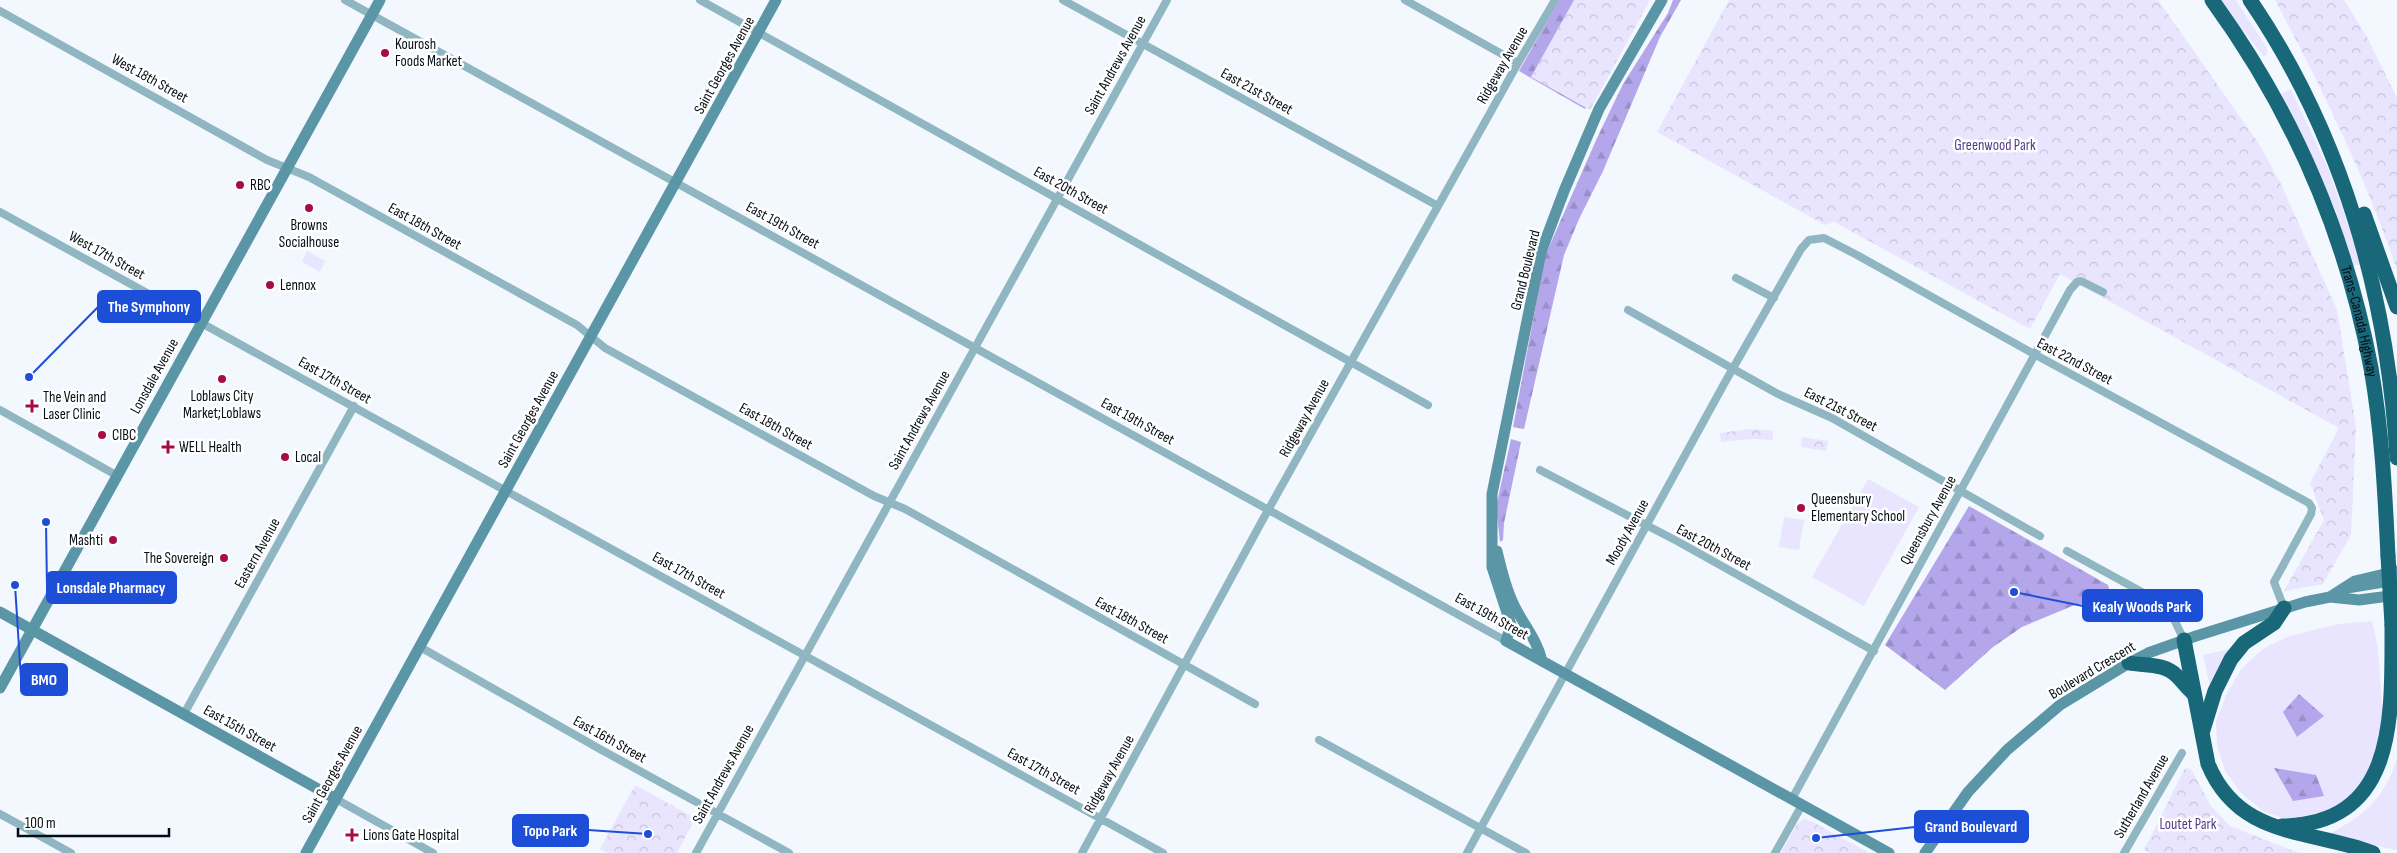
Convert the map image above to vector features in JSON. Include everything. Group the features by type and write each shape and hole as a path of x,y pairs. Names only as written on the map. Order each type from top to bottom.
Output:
{"highway":[{"name":"Trans-Canada Highway","path":"2212,0 2248,53 2284,113 2316,184 2343,255 2364,334 2376,399 2382,447 2392,625 2397,676"},
{"name":"Trans-Canada Highway","path":"2250,0 2275,39 2307,100 2324,136 2350,204 2374,288 2388,367 2397,458"},
{"path":"2307,100 2362,210 2397,307"},
{"path":"2201,734 2208,708 2231,660 2244,643 2274,623 2284,608"},
{"path":"2276,826 2317,823 2342,814 2361,801 2376,782 2387,760 2392,734 2392,625"},
{"path":"2184,640 2208,764 2215,780 2227,797 2243,810 2302,836 2373,853"},
{"path":"2129,663 2163,667 2177,675 2194,694"}],"street":[{"name":"East 19th Street","path":"345,0 1889,853"},
{"name":"Lonsdale Avenue","path":"0,688 380,0"},
{"name":"East 20th Street","path":"700,0 1428,404"},
{"name":"Saint Georges Avenue","path":"306,853 776,0"},
{"name":"East 21st Street","path":"1063,0 1438,206"},
{"name":"Saint Andrews Avenue","path":"696,853 1167,0"},
{"path":"1404,0 1518,63"},
{"name":"Ridgeway Avenue","path":"1082,853 1269,510 1555,0"},
{"name":"Grand Boulevard","path":"1506,641 1511,625 1494,574 1491,554 1493,540 1492,494 1541,252 1564,191 1599,109 1662,0"},
{"name":"West 18th Street","path":"0,11 267,160 287,168"},
{"name":"East 18th Street","path":"287,168 309,177 577,326 606,348 1255,704"},
{"name":"West 17th Street","path":"0,212 201,323"},
{"name":"Moody Avenue","path":"1467,853 1646,525 1802,249 1809,240 1824,238"},
{"name":"East 22nd Street","path":"1824,238 2309,503 2312,508 2311,514 2274,582 2284,608"},
{"path":"1736,278 1774,298"},
{"name":"Queensbury Avenue","path":"1775,853 1797,802 1874,652 1890,615 2070,290 2077,282 2085,282 2103,292"},
{"name":"East 21st Street","path":"1628,310 1778,394 1832,418 2040,536"},
{"name":"East 17th Street","path":"201,323 1163,853"},
{"name":"Eastern Avenue","path":"184,714 354,406"},
{"path":"0,410 116,475"},
{"name":"East 20th Street","path":"1540,470 1646,525 1874,652"},
{"name":"Grand Boulevard","path":"1493,540 1513,603 1539,647 1542,661"},
{"path":"2067,551 2151,597 2172,615 2184,640"},
{"name":"Boulevard Crescent","path":"2330,597 2355,581 2396,576"},
{"name":"Boulevard Crescent","path":"1925,853 1968,792 2008,750 2060,705 2129,663 2148,653 2184,640 2284,608 2330,597 2359,600 2395,595"},
{"name":"East 15th Street","path":"0,612 433,853"},
{"name":"East 16th Street","path":"420,647 789,853"},
{"path":"1319,740 1526,853"},
{"name":"Sutherland Avenue","path":"2124,853 2182,753"},
{"path":"0,814 71,853"}],"green space":[{"path":"1559,0 1648,0 1585,109 1519,71"},
{"path":"1574,0 1650,0 1590,110 1531,77"},
{"path":"1673,0 1681,0 1660,37 1603,171 1579,219 1564,255 1524,429 1513,427 1545,256 1623,84 1668,13"},
{"name":"Greenwood Park","path":"1729,0 2158,0 2259,144 2281,184 2337,310 2356,427 2351,535 2323,584 2284,591 2324,520 2310,483 2339,428 2060,274 2030,329 1834,222 1825,225 1657,132"},
{"path":"2219,0 2236,0 2267,48 2267,54 2264,57"},
{"path":"2275,0 2344,0 2367,37 2397,98 2397,270 2357,166"},
{"path":"2291,89 2329,171 2362,264 2352,266 2335,209 2290,112 2280,98 2283,93"},
{"path":"307,251 325,261 320,272 302,262"},
{"path":"1752,429 1773,431 1773,440 1752,439 1721,442 1720,433"},
{"path":"1802,437 1828,441 1826,451 1801,447"},
{"path":"1511,439 1521,442 1504,523 1503,540 1500,542 1496,507"},
{"path":"1868,479 1919,507 1864,606 1812,577"},
{"path":"1969,506 2108,585 2112,599 2109,605 2077,604 2022,627 1993,647 1945,690 1885,645"},
{"path":"1784,517 1804,520 1799,550 1779,547"},
{"path":"2372,621 2378,648 2383,722 2370,778 2336,811 2284,819 2263,811 2241,793 2225,771 2217,745 2216,722 2226,695 2241,669 2264,648 2287,637 2313,630 2339,624"},
{"path":"2230,649 2210,686 2203,655"},
{"path":"2299,694 2324,716 2297,737 2283,712"},
{"path":"2397,759 2397,850 2328,835 2353,820 2371,805 2385,786"},
{"name":"Loutet Park","path":"2185,768 2191,769 2211,806 2230,826 2299,853 2150,853 2144,850"},
{"path":"2274,768 2316,775 2324,796 2293,801"},
{"path":"635,785 695,818 677,853 608,853 600,849"},
{"path":"1804,819 1869,853 1781,853 1797,824"}],"place":[{"name":"Kourosh Foods Market","path":"385,53"},
{"name":"RBC","path":"240,185"},
{"name":"Browns Socialhouse","path":"309,208"},
{"name":"Lennox","path":"270,285"},
{"name":"The Symphony","path":"29,377"},
{"name":"Loblaws City Market;Loblaws","path":"222,379"},
{"name":"The Vein and Laser Clinic","path":"32,406"},
{"name":"CIBC","path":"102,435"},
{"name":"WELL Health","path":"168,447"},
{"name":"Local","path":"285,457"},
{"name":"Queensbury Elementary School","path":"1801,508"},
{"name":"Lonsdale Pharmacy","path":"46,522"},
{"name":"Mashti","path":"113,540"},
{"name":"The Sovereign","path":"224,558"},
{"name":"BMO","path":"15,585"},
{"name":"Kealy Woods Park","path":"2014,592"},
{"name":"Topo Park","path":"648,834"},
{"name":"Lions Gate Hospital","path":"352,835"},
{"name":"Grand Boulevard","path":"1816,838"}]}
